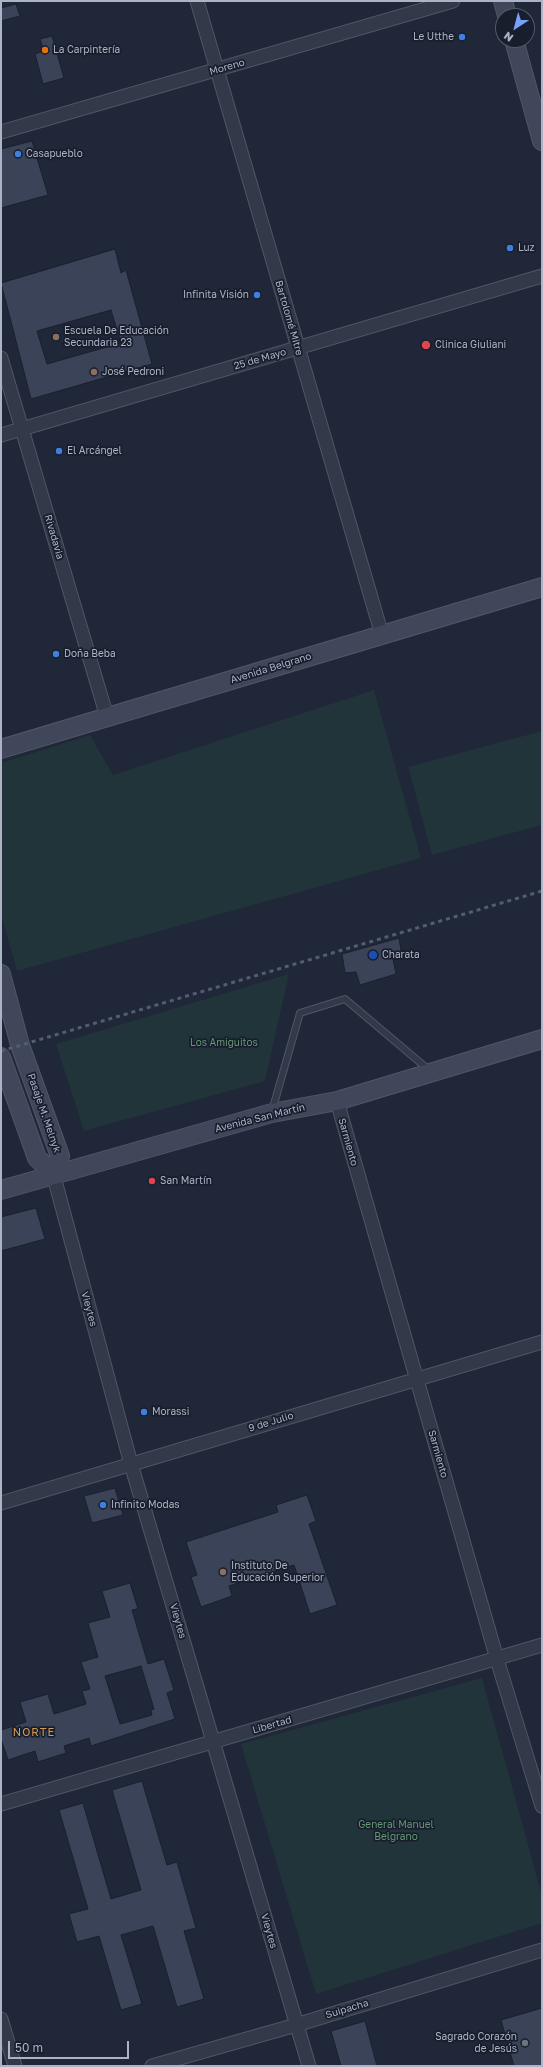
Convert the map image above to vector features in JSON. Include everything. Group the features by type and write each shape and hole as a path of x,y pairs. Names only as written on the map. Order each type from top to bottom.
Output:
{"main road":[{"path":"516,48 542,141"},
{"name":"Avenida Belgrano","path":"1,749 542,587"},
{"name":"Pasaje M. Melnyk","path":"1,974 20,1045 60,1156 53,1173 37,1158 1,1057"},
{"name":"Avenida San Martín","path":"1,1190 53,1173 272,1113 336,1101 542,1039"}],"street":[{"name":"Bartolomé Mitre","path":"197,1 382,635"},
{"name":"Moreno","path":"1,132 453,1"},
{"name":"25 de Mayo","path":"1,435 542,276"},
{"name":"Rivadavia","path":"1,358 107,717"},
{"name":"Sarmiento","path":"336,1101 496,1659 542,1806"},
{"name":"Vieytes","path":"53,1173 131,1464 309,2066"},
{"name":"9 de Julio","path":"1,1503 542,1342"},
{"name":"Libertad","path":"1,1804 542,1645"},
{"name":"Suipacha","path":"152,2066 542,1950"},
{"path":"1,2020 15,2066"}],"lane":[{"path":"272,1113 300,1013 345,999 431,1072"}],"green space":[{"path":"374,690 421,858 17,971 1,915 1,763 90,735 113,775"},
{"path":"542,731 542,825 432,855 408,767"},
{"name":"Los Amiguitos","path":"289,974 265,1081 84,1131 56,1044"},
{"name":"General Manuel Belgrano","path":"482,1678 542,1895 542,1923 316,1994 241,1744"}],"building":[{"path":"16,4 20,16 1,21 1,8"},
{"path":"52,36 64,78 43,84 35,54 44,51 40,39"},
{"path":"32,141 48,195 1,208 1,149"},
{"path":"115,249 121,273 126,270 152,364 31,399 1,283","holes":["111,310 121,343 47,364 37,331"]},
{"path":"399,938 402,956 393,959 396,974 360,985 356,972 345,973 342,954"},
{"path":"36,1208 45,1239 1,1251 1,1217"},
{"name":"Infinito Modas","path":"115,1488 123,1515 92,1523 84,1496"},
{"path":"307,1495 316,1521 309,1524 337,1605 310,1614 294,1565 229,1586 232,1596 201,1607 191,1577 197,1575 186,1542 278,1512 276,1505"},
{"path":"130,1583 138,1609 132,1610 148,1664 164,1659 174,1690 167,1693 175,1719 91,1746 89,1738 64,1746 66,1753 38,1762 35,1751 8,1760 1,1739 1,1730 26,1722 20,1702 48,1694 54,1714 86,1704 82,1691 90,1689 81,1662 98,1657 88,1623 110,1617 102,1591","holes":["141,1666 154,1709 151,1710 152,1715 120,1724 105,1676"]},
{"path":"142,1781 167,1865 177,1862 196,1928 184,1931 204,1999 177,2007 153,1926 121,1935 142,2004 121,2010 99,1936 77,1942 69,1914 88,1909 59,1810 83,1803 111,1899 141,1890 112,1790"},
{"name":"Sagrado Corazón de Jesús","path":"542,2008 542,2066 514,2066 501,2020"},
{"path":"365,2021 377,2066 341,2066 331,2031"}],"railway":[{"path":"1,1051 542,891"}],"place":[{"name":"Le Utthe","path":"462,37"},
{"name":"La Carpintería","path":"45,50"},
{"name":"Casapueblo","path":"18,154"},
{"name":"Luz","path":"510,248"},
{"name":"Infinita Visión","path":"257,295"},
{"name":"Escuela De Educación Secundaria 23","path":"56,337"},
{"name":"Clinica Giuliani","path":"426,345"},
{"name":"José Pedroni","path":"94,372"},
{"name":"El Arcángel","path":"59,451"},
{"name":"Doña Beba","path":"56,654"},
{"name":"Charata","path":"373,955"},
{"name":"San Martín","path":"152,1181"},
{"name":"Morassi","path":"144,1412"},
{"name":"Infinito Modas","path":"103,1505"},
{"name":"Instituto De Educación Superior","path":"223,1572"},
{"name":"Sagrado Corazón de Jesús","path":"525,2043"}],"district":[{"name":"NORTE","path":"34,1733"}]}
